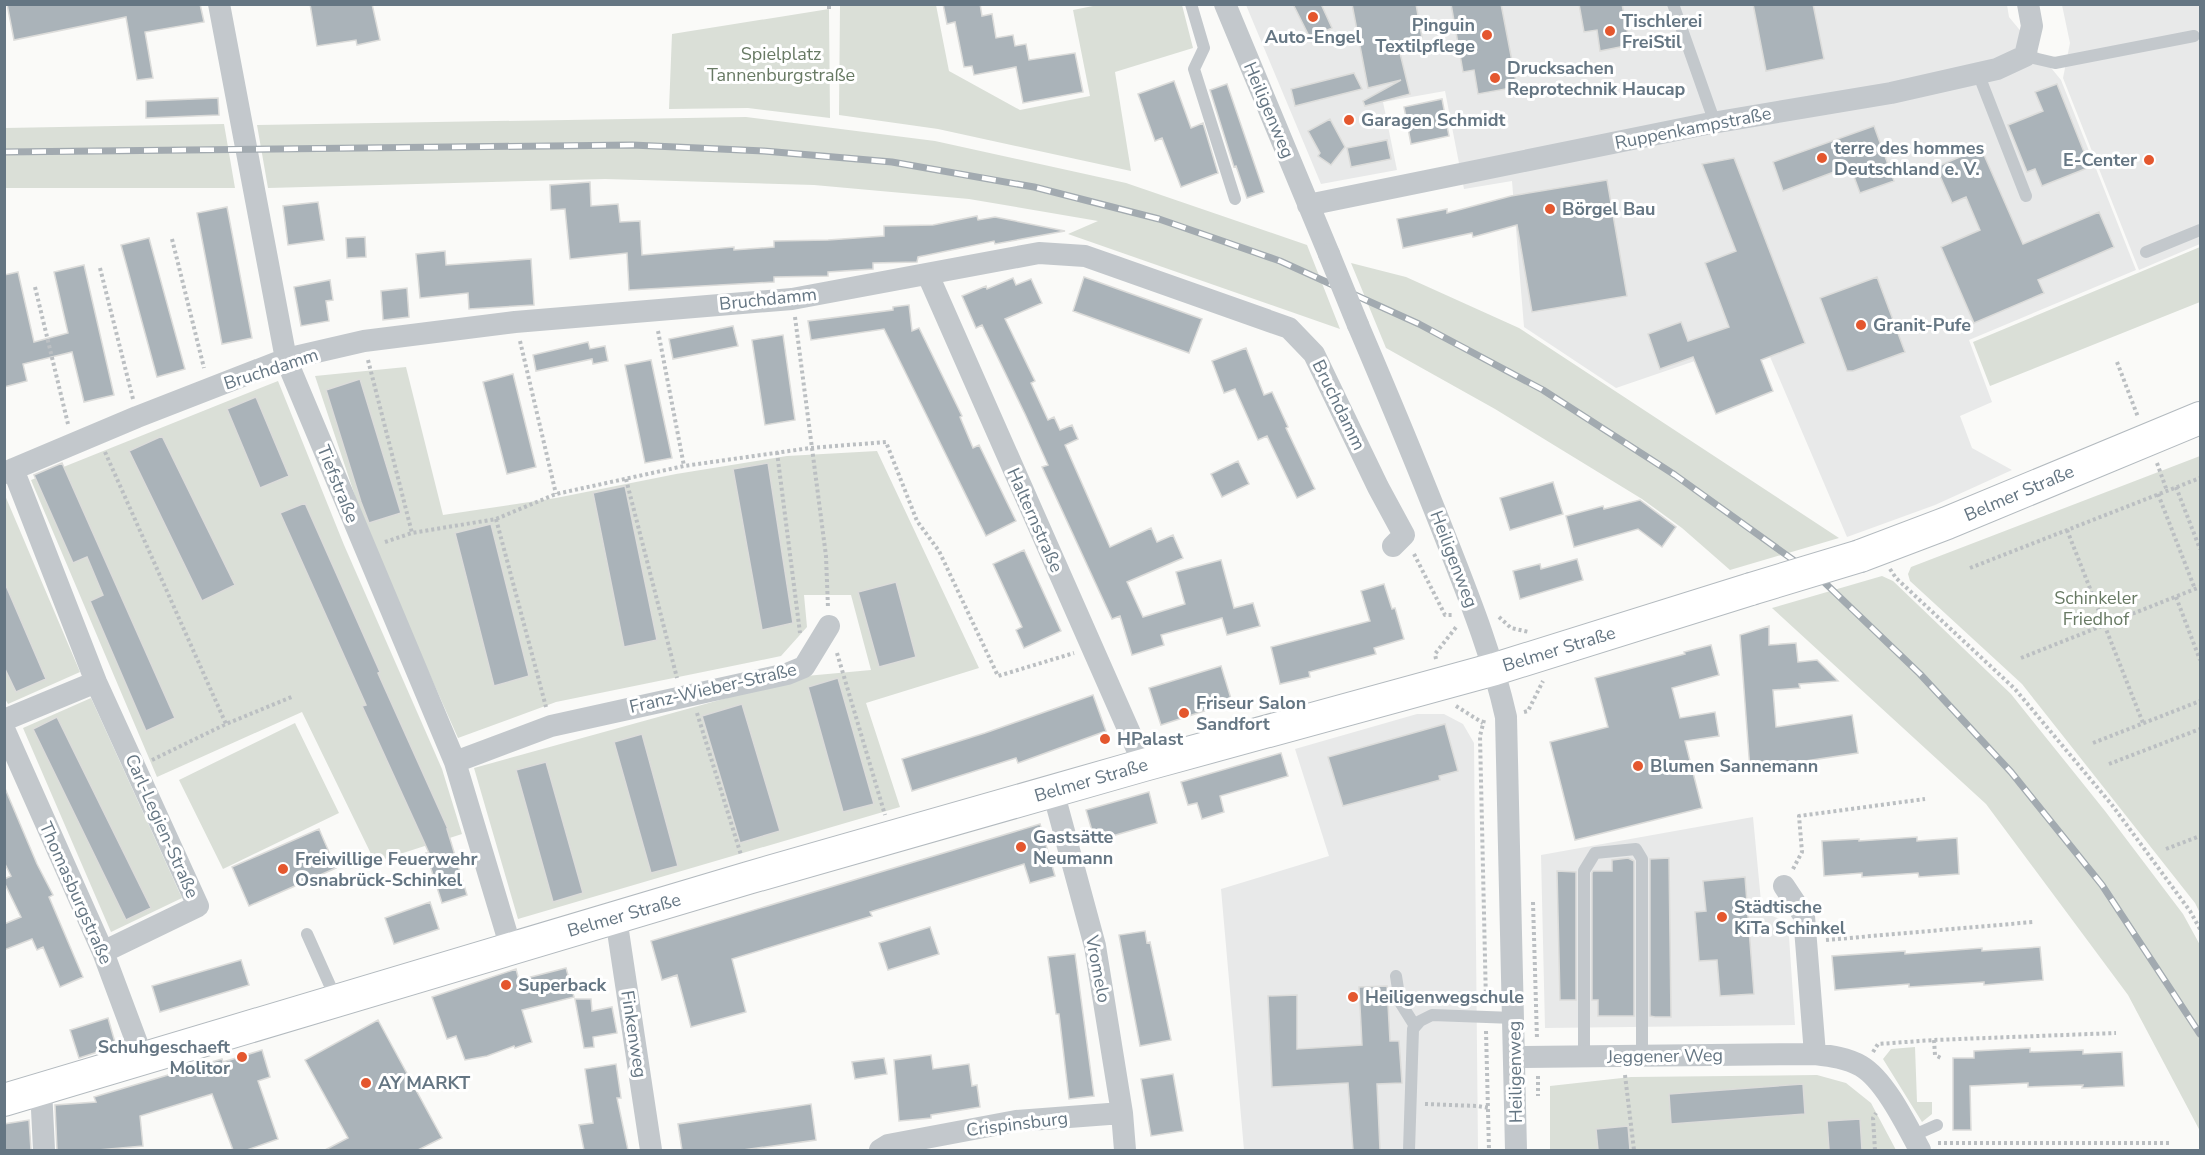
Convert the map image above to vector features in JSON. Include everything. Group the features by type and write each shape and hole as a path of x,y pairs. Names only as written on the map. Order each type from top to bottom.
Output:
{"street":[{"name":"Tiefstraße","path":"219,4 286,359 455,762 511,948"},
{"name":"Heiligenweg","path":"1225,4 1424,482 1495,669 1506,717 1516,1150"},
{"path":"2025,56 2032,26 2028,4"},
{"name":"Ruppenkampstraße","path":"1308,205 1715,123 1891,93 1997,69 2025,56"},
{"name":"Bruchdamm","path":"9,471 137,417 286,359 364,341 515,322 792,298 1039,253 1085,256 1289,328 1314,354 1378,487 1398,540"},
{"name":"Halternstraße","path":"928,275 1144,765"},
{"name":"Belmer Straße","path":"4,1100 511,948 1053,791 1495,669 1870,553 2200,418"},
{"name":"Carl-Legien-Straße","path":"9,471 96,682 198,906 103,952"},
{"name":"Franz-Wieber-Straße","path":"455,762 552,726 787,674 804,667 829,626"},
{"path":"4,720 96,682"},
{"name":"Thomasburgstraße","path":"4,729 103,952 143,1059"},
{"name":"Vromelo","path":"1053,791 1095,946 1122,1113 1125,1150"},
{"path":"1784,886 1804,916 1815,1054"},
{"name":"Finkenweg","path":"616,918 651,1150"},
{"name":"Jeggener Weg","path":"1515,1057 1815,1054 1839,1058 1862,1067 1876,1079 1916,1143"},
{"path":"41,1089 44,1150"},
{"name":"Crispinsburg","path":"880,1150 888,1145 1016,1121 1122,1113"}],"lane":[{"path":"1191,4 1204,48 1194,69 1235,199"},
{"path":"1673,4 1715,123"},
{"path":"2025,56 2055,63 2194,36"},
{"path":"1978,73 2026,196"},
{"path":"2146,252 2200,230"},
{"path":"1584,1057 1584,871 1595,853 1636,849 1642,859 1633,1056"},
{"path":"307,934 336,1000"},
{"path":"1396,976 1400,1002 1415,1026"},
{"path":"1409,1150 1413,1029 1415,1026 1432,1015 1514,1018"},
{"path":"1916,1143 1937,1125"}],"path":[{"path":"172,239 210,389"},
{"path":"100,268 137,417"},
{"path":"35,287 73,445"},
{"path":"792,298 826,556 829,626 885,818"},
{"path":"654,310 684,466"},
{"path":"515,322 556,494"},
{"path":"364,341 411,533"},
{"path":"97,435 226,724"},
{"path":"365,550 411,533 496,519 556,494 684,466 810,448 886,442 917,521 939,551 998,676 1091,648"},
{"path":"777,452 804,667"},
{"path":"1970,568 2200,478"},
{"path":"626,479 686,696 742,859"},
{"path":"2176,488 2200,549"},
{"path":"2020,658 2198,588 2158,495"},
{"path":"496,519 552,726"},
{"path":"2067,530 2143,723"},
{"path":"1398,540 1445,615 1455,615"},
{"path":"1870,553 1887,565 1896,578 2015,689 2112,806 2190,911 2200,929"},
{"path":"2176,597 2200,660"},
{"path":"1496,615 1512,628 1536,634"},
{"path":"1438,663 1435,654 1459,624"},
{"path":"1528,711 1547,673"},
{"path":"136,769 226,724 294,696"},
{"path":"2093,743 2200,700"},
{"name":"Heiligenweg","path":"1449,701 1483,724 1480,736 1489,1150"},
{"path":"2109,764 2200,729"},
{"path":"1784,886 1802,852 1799,816 1926,799"},
{"path":"2166,849 2200,836"},
{"path":"1807,942 2033,922"},
{"path":"1862,1067 1878,1044 2116,1033"},
{"path":"1934,1040 1935,1055 1941,1058"},
{"path":"1633,1056 1634,1150"},
{"path":"1875,1150 1873,1118 1888,1096"},
{"path":"1410,1104 1488,1108"},
{"path":"1916,1143 2171,1143"},
{"path":"1985,1143 1986,1150"}],"shaded area":[{"path":"1246,5 2007,5 2009,17 2061,80 2136,270 1969,340 1992,402 1960,416 1972,448 2012,470 1935,505 1847,537 1762,338 1616,388 1524,327 1512,181 1464,189 1445,91 1383,102 1397,170 1321,184"},
{"name":"E-Center","path":"2062,5 2200,5 2200,244 2139,270 2063,78 2070,43"},
{"name":"Heiligenwegschule","path":"1417,714 1444,714 1463,724 1474,743 1478,1150 1244,1150 1221,889 1329,856 1295,749"},
{"path":"1753,817 1762,912 1788,922 1795,1025 1545,1028 1541,855"}],"green space":[{"path":"840,5 936,5 949,71 1020,110 1090,96 1073,10 1098,5 1182,5 1193,48 1115,72 1131,171 938,129 839,115"},
{"name":"Spielplatz Tannenburgstraße","path":"829,9 830,118 748,108 669,109 672,34"},
{"path":"746,117 935,141 1126,183 1307,245 1340,329 1068,234 1098,221 969,199 814,185 605,179 268,188 257,125"},
{"path":"224,124 235,188 5,188 5,128"},
{"path":"2200,247 2200,302 1990,386 1973,342"},
{"path":"1351,263 1406,277 1519,328 1839,538 1730,570 1682,528 1642,499 1495,409 1386,348"},
{"path":"406,367 443,515 556,498 676,474 787,456 877,451 979,668 866,703 900,807 518,919 474,768 806,676 871,670 851,595 804,595 807,627 781,656 556,702 458,738 369,538 315,376"},
{"path":"278,381 344,545 442,769 462,834 375,862 302,712 157,777 31,480"},
{"name":"Schinkeler Friedhof","path":"2200,456 2200,913 2195,903 2022,684 1910,581 1908,574 1911,567"},
{"path":"4,493 80,672 8,704 4,697"},
{"path":"1882,576 1893,581 2011,694 2105,811 2183,914 2200,945 2200,1131 2128,995 1986,804 1772,608"},
{"path":"91,698 182,898 111,932 23,728"},
{"path":"295,723 339,813 223,869 179,780"},
{"path":"1915,1047 1917,1102 1932,1102 1932,1114 1922,1122 1883,1059 1891,1049"},
{"path":"1817,1075 1846,1083 1871,1103 1896,1150 1550,1150 1550,1086 1631,1077"}],"building":[{"path":"7,4 200,4 204,22 145,32 153,78 137,80 126,17 14,40"},
{"path":"310,4 372,4 380,40 357,45 356,40 317,46"},
{"path":"943,4 980,4 982,16 992,14 996,38 1013,35 1015,46 1026,44 1029,60 1075,53 1083,92 1023,103 1016,67 974,75 972,66 964,67 955,22 947,24"},
{"path":"1293,4 1321,4 1332,28 1310,38"},
{"path":"1352,4 1416,4 1424,49 1400,53 1410,94 1365,106 1363,101 1401,80 1368,88"},
{"path":"1451,4 1501,4 1517,87 1478,94 1474,70 1463,72"},
{"path":"1579,4 1622,4 1630,45 1600,51 1597,30 1584,32"},
{"path":"1753,4 1813,4 1824,59 1766,71"},
{"path":"1354,73 1362,89 1295,106 1291,89"},
{"path":"1174,81 1191,128 1203,123 1218,173 1181,187 1162,138 1155,141 1138,94"},
{"path":"1227,84 1264,192 1247,198 1236,166 1234,167 1210,90"},
{"path":"2057,84 2090,167 2042,186 2035,169 2027,172 2008,125 2043,111 2035,92"},
{"path":"218,98 219,115 146,118 146,101"},
{"path":"1442,99 1449,136 1411,144 1404,107"},
{"path":"1330,119 1345,147 1331,165 1318,156 1320,153 1308,131"},
{"path":"1874,126 1894,181 1860,193 1850,166 1783,191 1773,162"},
{"path":"1387,140 1391,159 1351,167 1347,148"},
{"path":"1981,148 2023,244 2099,212 2114,247 2038,280 2044,293 1974,323 1941,247 1980,230 1966,197 1952,203 1936,167"},
{"path":"1734,158 1805,343 1761,360 1773,391 1716,414 1693,357 1660,369 1648,334 1681,322 1688,341 1729,327 1705,263 1736,251 1702,164"},
{"path":"1607,180 1627,296 1532,312 1517,225 1473,237 1472,233 1403,248 1397,219 1447,209 1447,213 1511,196"},
{"path":"590,182 591,206 618,204 620,222 640,221 642,255 734,247 734,250 774,247 774,241 884,236 884,226 933,225 977,216 978,220 995,217 1065,231 995,244 994,241 918,257 917,262 873,263 873,269 828,272 828,276 774,277 774,282 629,290 627,253 570,259 565,209 551,210 550,185"},
{"path":"318,202 324,240 288,245 283,206"},
{"path":"227,207 252,338 222,344 197,213"},
{"path":"365,237 366,257 347,258 346,238"},
{"path":"149,238 185,369 157,377 121,245"},
{"path":"445,251 446,265 531,259 534,305 469,309 468,293 420,298 416,254"},
{"path":"84,265 114,395 84,402 72,352 23,364 27,381 4,387 4,275 18,272 34,342 68,333 54,272"},
{"path":"1084,277 1202,319 1189,353 1073,311"},
{"path":"1877,277 1905,352 1853,371 1847,371 1820,298"},
{"path":"1013,278 1016,285 1031,279 1042,303 1005,319 1035,381 1031,383 1048,420 1054,417 1060,430 1072,425 1078,439 1065,445 1110,547 1151,528 1157,542 1173,535 1183,558 1127,582 1143,617 1185,604 1176,572 1221,560 1234,608 1253,603 1260,626 1227,635 1222,618 1161,635 1164,645 1132,655 1120,616 1112,619 1042,467 1048,465 1025,414 982,325 976,328 962,296"},
{"path":"330,280 333,300 326,301 329,321 301,326 294,287"},
{"path":"407,288 409,317 383,320 381,291"},
{"path":"909,305 912,331 919,328 962,416 960,417 973,448 979,445 1016,521 986,536 884,329 811,340 808,321 893,310 893,307"},
{"path":"733,326 738,346 673,359 669,339"},
{"path":"783,335 795,420 765,425 752,340"},
{"path":"588,342 590,349 605,346 608,361 593,364 592,359 536,371 533,355"},
{"path":"1246,348 1264,395 1272,392 1315,489 1297,498 1267,436 1258,440 1235,389 1224,393 1212,361"},
{"path":"651,360 672,458 645,463 625,365"},
{"path":"513,374 536,467 507,474 483,382"},
{"path":"360,379 401,513 369,523 326,390"},
{"path":"256,397 289,476 260,488 227,409"},
{"path":"162,436 235,585 202,601 129,451"},
{"path":"1238,461 1249,484 1222,497 1211,474"},
{"path":"62,463 175,718 146,731 90,601 103,595 87,557 73,563 34,475"},
{"path":"768,463 793,623 762,630 733,469"},
{"path":"1553,482 1563,514 1510,530 1500,498"},
{"path":"625,486 657,640 624,647 593,493"},
{"path":"1640,500 1676,527 1662,547 1638,529 1574,547 1566,516 1603,506 1604,509"},
{"path":"305,503 448,829 467,895 442,903 426,853 429,853 362,706 366,705 280,513"},
{"path":"491,524 529,676 494,686 455,533"},
{"path":"1024,550 1061,631 1024,648 1016,630 1022,627 993,564"},
{"path":"1577,559 1583,580 1520,599 1513,571 1540,564 1541,569"},
{"path":"4,581 46,679 16,692 4,667"},
{"path":"896,582 916,657 879,667 858,592"},
{"path":"1384,584 1392,609 1395,608 1404,639 1374,648 1376,654 1309,672 1310,677 1280,684 1271,647 1370,621 1361,591"},
{"path":"1769,626 1769,645 1796,643 1798,662 1817,660 1838,681 1799,684 1800,688 1773,690 1776,727 1852,715 1858,753 1779,765 1779,768 1750,770 1740,635"},
{"path":"1711,645 1719,675 1672,688 1680,718 1715,712 1719,736 1685,741 1702,808 1575,840 1550,742 1608,727 1595,678"},
{"path":"1221,666 1232,702 1161,725 1149,688"},
{"path":"838,678 874,804 843,812 808,687"},
{"path":"1093,695 1106,731 1018,763 1016,758 912,791 902,759"},
{"path":"742,704 780,831 740,843 702,716"},
{"path":"57,717 151,908 126,920 33,729"},
{"path":"1445,724 1458,771 1439,776 1440,780 1343,806 1328,757"},
{"path":"642,734 678,866 651,873 614,742"},
{"path":"1281,753 1288,776 1220,796 1224,812 1202,819 1197,803 1188,805 1181,782"},
{"path":"546,762 583,893 553,902 516,770"},
{"path":"4,786 37,864 53,895 49,897 83,977 60,987 43,947 37,950 32,939 4,950 4,924 21,917 4,882 4,879 11,876 4,862"},
{"path":"1149,792 1157,823 1095,841 1086,810"},
{"path":"1040,824 1055,876 1030,883 1024,864 870,912 872,916 732,959 746,1012 691,1027 677,975 662,980 651,941"},
{"path":"319,829 336,868 249,906 232,867"},
{"path":"1917,837 1917,841 1957,838 1959,874 1919,877 1918,873 1862,877 1862,873 1824,876 1822,841"},
{"path":"1628,858 1634,861 1634,1016 1598,1016 1598,1000 1592,1000 1592,873 1593,871 1612,871 1612,860"},
{"path":"1669,858 1671,1017 1655,1017 1650,1016 1650,859"},
{"path":"1557,871 1576,872 1576,1000 1560,1000"},
{"name":"Städtische KiTa Schinkel","path":"1745,877 1754,994 1720,996 1717,960 1699,961 1695,912 1706,911 1703,881"},
{"path":"430,902 439,929 394,944 385,918"},
{"path":"930,927 939,954 888,970 879,943"},
{"path":"1145,931 1147,943 1150,942 1171,1040 1140,1046 1119,935"},
{"path":"2040,947 2043,980 1984,985 1984,982 1909,987 1909,984 1835,990 1832,956 1905,951 1905,954 1982,948 1982,951"},
{"path":"1075,954 1094,1096 1069,1099 1059,1014 1056,1014 1048,957"},
{"path":"241,960 249,985 160,1012 152,986"},
{"path":"566,968 574,997 522,1010 532,1042 487,1056 465,1060 456,1036 447,1039 432,997 516,969 519,980"},
{"path":"1387,986 1390,1041 1399,1041 1402,1083 1377,1084 1380,1150 1353,1150 1348,1083 1272,1087 1268,996 1297,995 1297,1049 1362,1045 1359,987"},
{"path":"575,999 591,999 592,1011 612,1007 617,1033 593,1037 594,1047 584,1048"},
{"path":"108,1018 116,1046 79,1058 70,1030"},
{"path":"378,1020 442,1138 418,1150 325,1150 348,1138 305,1060"},
{"path":"2030,1048 2030,1052 2083,1050 2083,1054 2122,1052 2124,1086 2028,1087 2028,1083 1970,1086 1971,1130 1953,1130 1953,1058 1974,1058 1974,1051"},
{"path":"262,1050 270,1077 258,1081 278,1139 247,1150 233,1150 212,1094 140,1116 143,1146 98,1150 57,1150 55,1105 96,1102 94,1097 222,1059 223,1062"},
{"path":"931,1055 933,1069 969,1064 972,1086 977,1085 980,1107 931,1115 931,1118 899,1121 894,1060"},
{"path":"884,1058 887,1074 855,1079 852,1062"},
{"path":"616,1064 621,1098 617,1098 628,1150 584,1150 579,1125 593,1123 585,1069"},
{"path":"1173,1074 1183,1131 1151,1136 1141,1079"},
{"path":"1803,1084 1805,1114 1671,1124 1669,1094"},
{"path":"811,1104 816,1140 743,1150 682,1150 678,1124"},
{"path":"1860,1119 1862,1150 1829,1150 1827,1121"},
{"path":"29,1120 31,1150 4,1150 4,1124"},
{"path":"1628,1126 1630,1150 1598,1150 1596,1129"}],"railway":[{"path":"4,152 632,145 764,151 892,162 1034,187 1159,219 1280,261 1419,324 1543,390 1675,475 1824,582 1920,674 2011,772 2102,885 2200,1034"}],"place":[{"name":"Auto-Engel","path":"1313,17"},
{"name":"Tischlerei FreiStil","path":"1610,31"},
{"name":"Pinguin Textilpflege","path":"1487,35"},
{"name":"Drucksachen Reprotechnik Haucap","path":"1495,78"},
{"name":"Garagen Schmidt","path":"1349,120"},
{"name":"terre des hommes Deutschland e. V.","path":"1822,158"},
{"name":"E-Center","path":"2149,160"},
{"name":"Börgel Bau","path":"1550,209"},
{"name":"Granit-Pufe","path":"1861,325"},
{"name":"Friseur Salon Sandfort","path":"1184,713"},
{"name":"HPalast","path":"1105,739"},
{"name":"Blumen Sannemann","path":"1638,766"},
{"name":"Gastsätte Neumann","path":"1021,847"},
{"name":"Freiwillige Feuerwehr Osnabrück-Schinkel","path":"283,869"},
{"name":"Städtische KiTa Schinkel","path":"1722,917"},
{"name":"Superback","path":"506,985"},
{"name":"Heiligenwegschule","path":"1353,997"},
{"name":"Schuhgeschaeft Molitor","path":"242,1057"},
{"name":"AY MARKT","path":"366,1083"}]}
